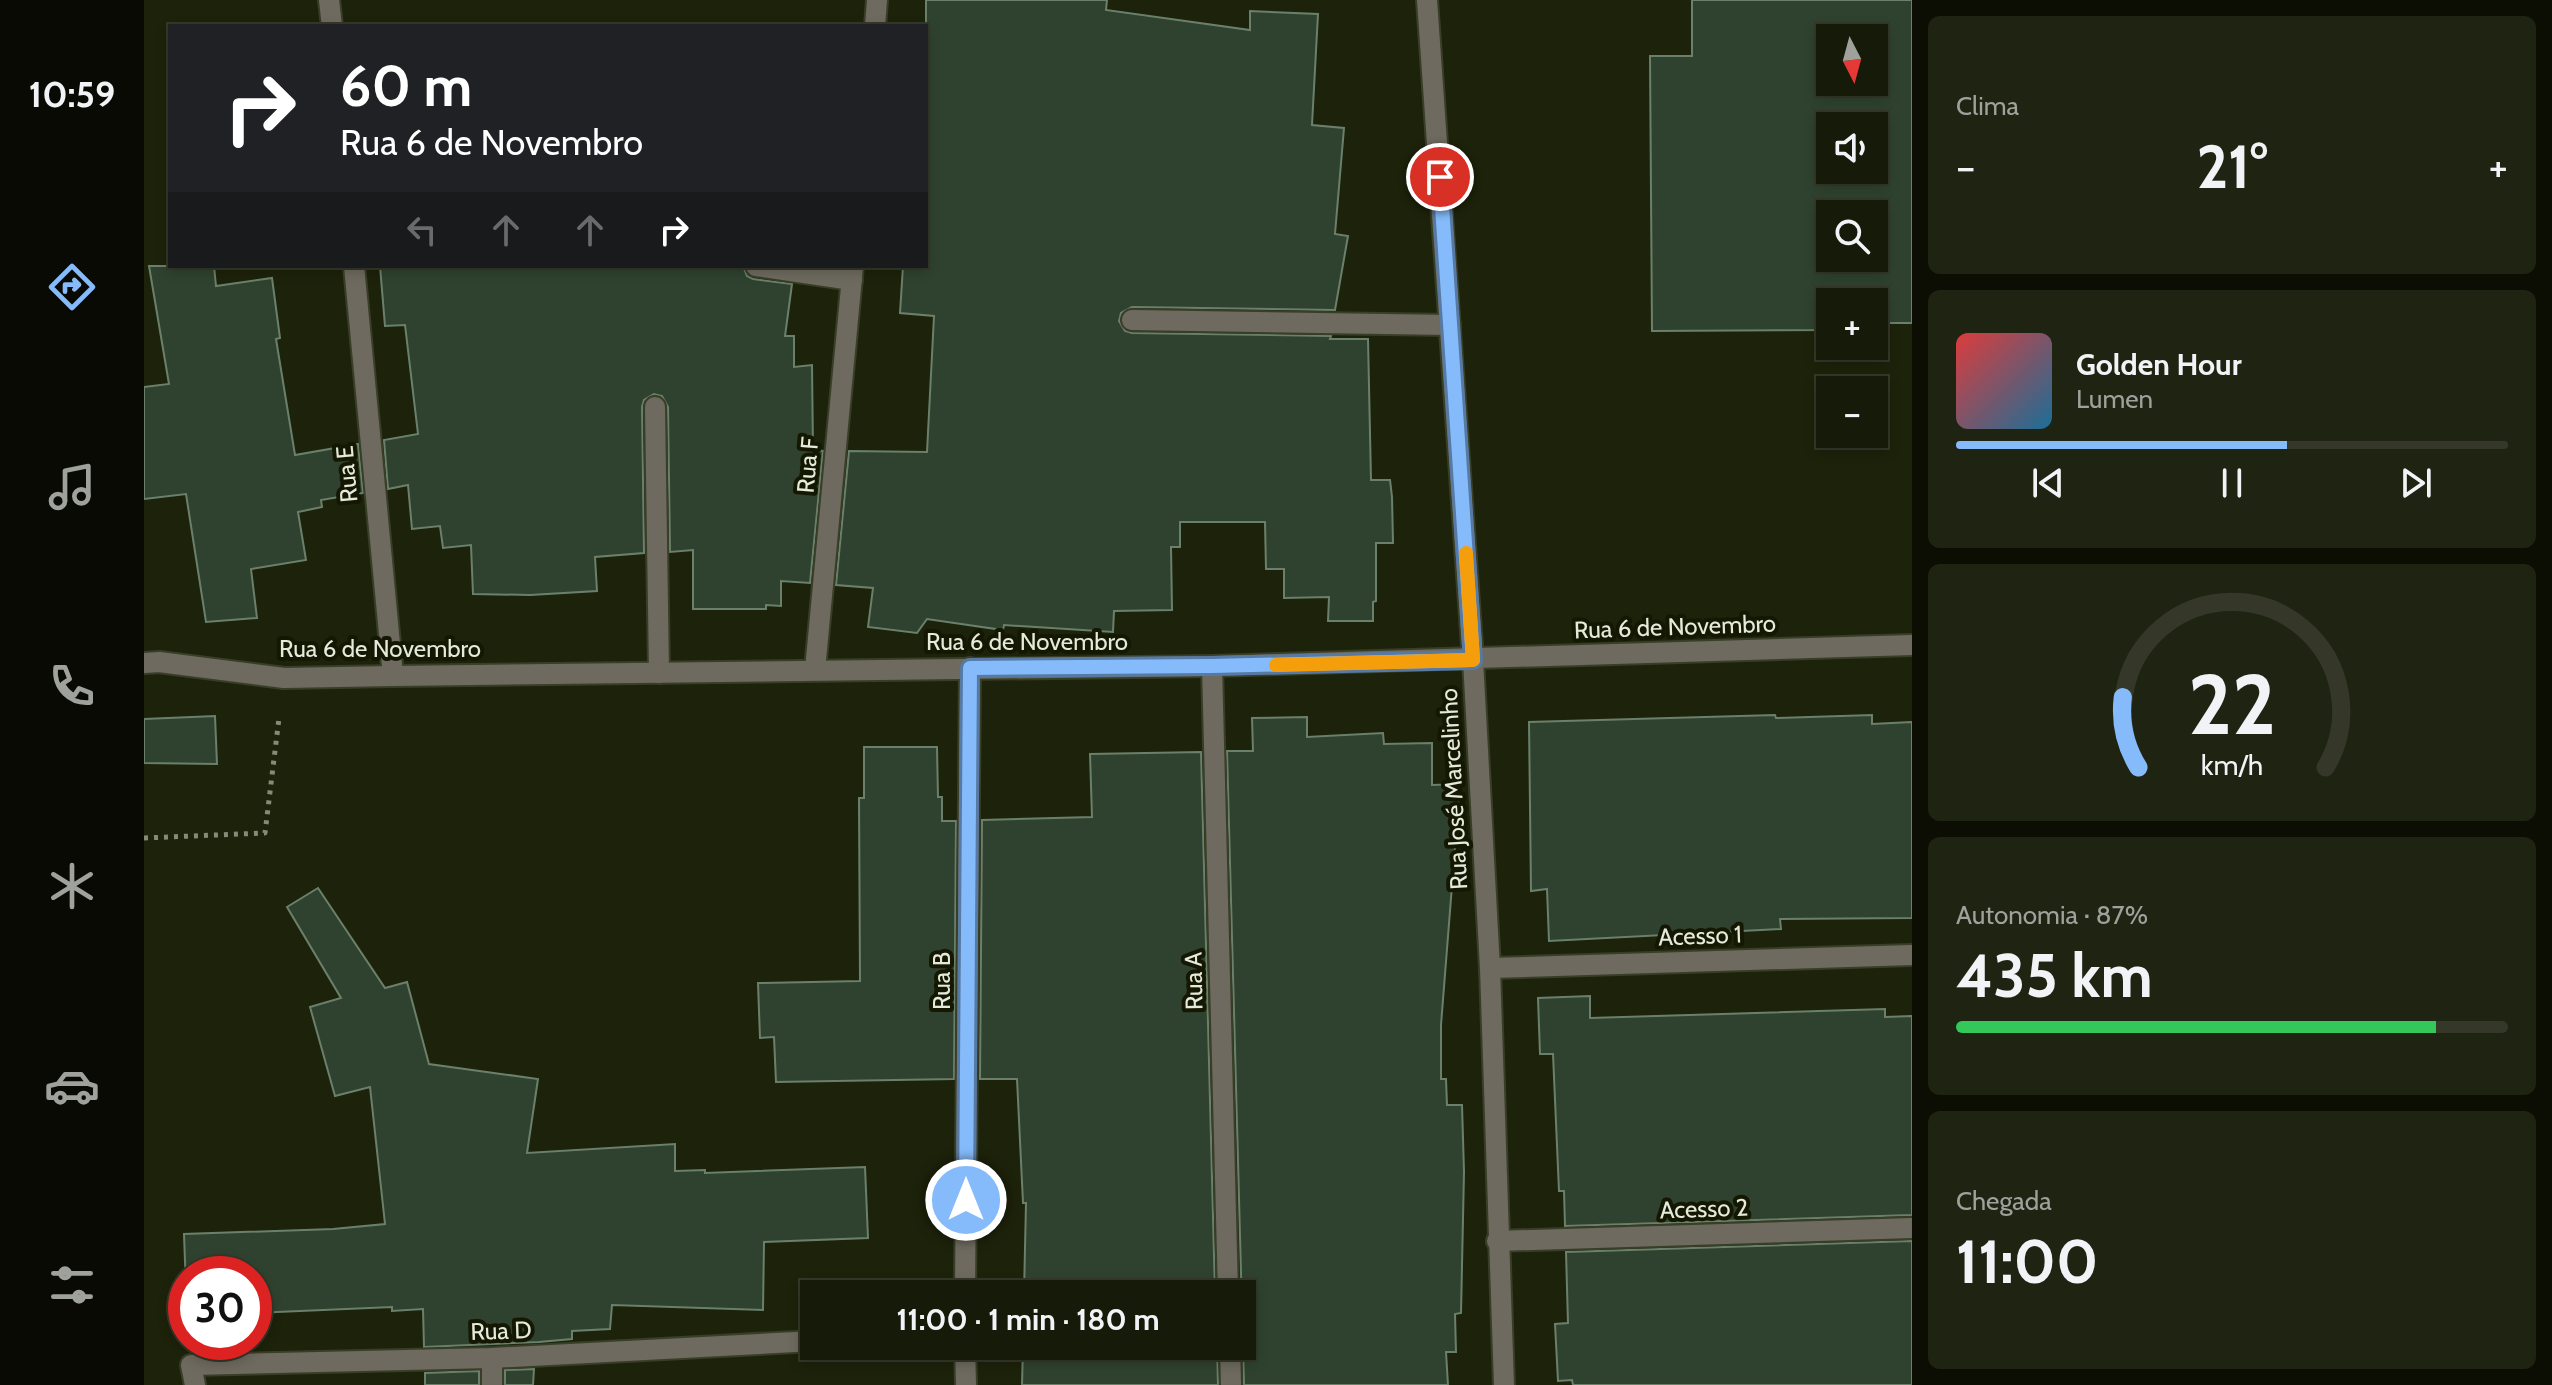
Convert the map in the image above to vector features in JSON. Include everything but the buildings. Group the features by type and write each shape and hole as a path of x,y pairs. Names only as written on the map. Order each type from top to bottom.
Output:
{"street":[{"path":"329,0 332,24"},
{"path":"875,24 877,0"},
{"name":"Rua José Marcelinho","path":"1427,0 1473,660 1490,968 1504,1385"},
{"name":"Rua E","path":"354,268 393,676"},
{"path":"783,268 852,273"},
{"name":"Rua F","path":"815,670 852,273"},
{"path":"1132,320 1450,325"},
{"path":"655,407 659,673"},
{"name":"Rua 6 de Novembro","path":"144,663 159,662 284,678 1212,666 1912,645"},
{"name":"Rua A","path":"1212,666 1228,1280"},
{"name":"Rua B","path":"965,1280 970,668"},
{"name":"Acesso 1","path":"1490,968 1912,955"},
{"name":"Acesso 2","path":"1497,1241 1912,1228"},
{"name":"Rua D","path":"193,1375 800,1342"},
{"path":"492,1358 492,1385"},
{"path":"965,1360 966,1385"},
{"path":"1230,1360 1231,1385"}],"path":[{"path":"144,838 265,833 284,678"}],"slow traffic":[{"path":"1276,665 1473,660 1466,553"}],"route":[{"path":"966,1200 970,668 1473,660 1440,177"}]}
